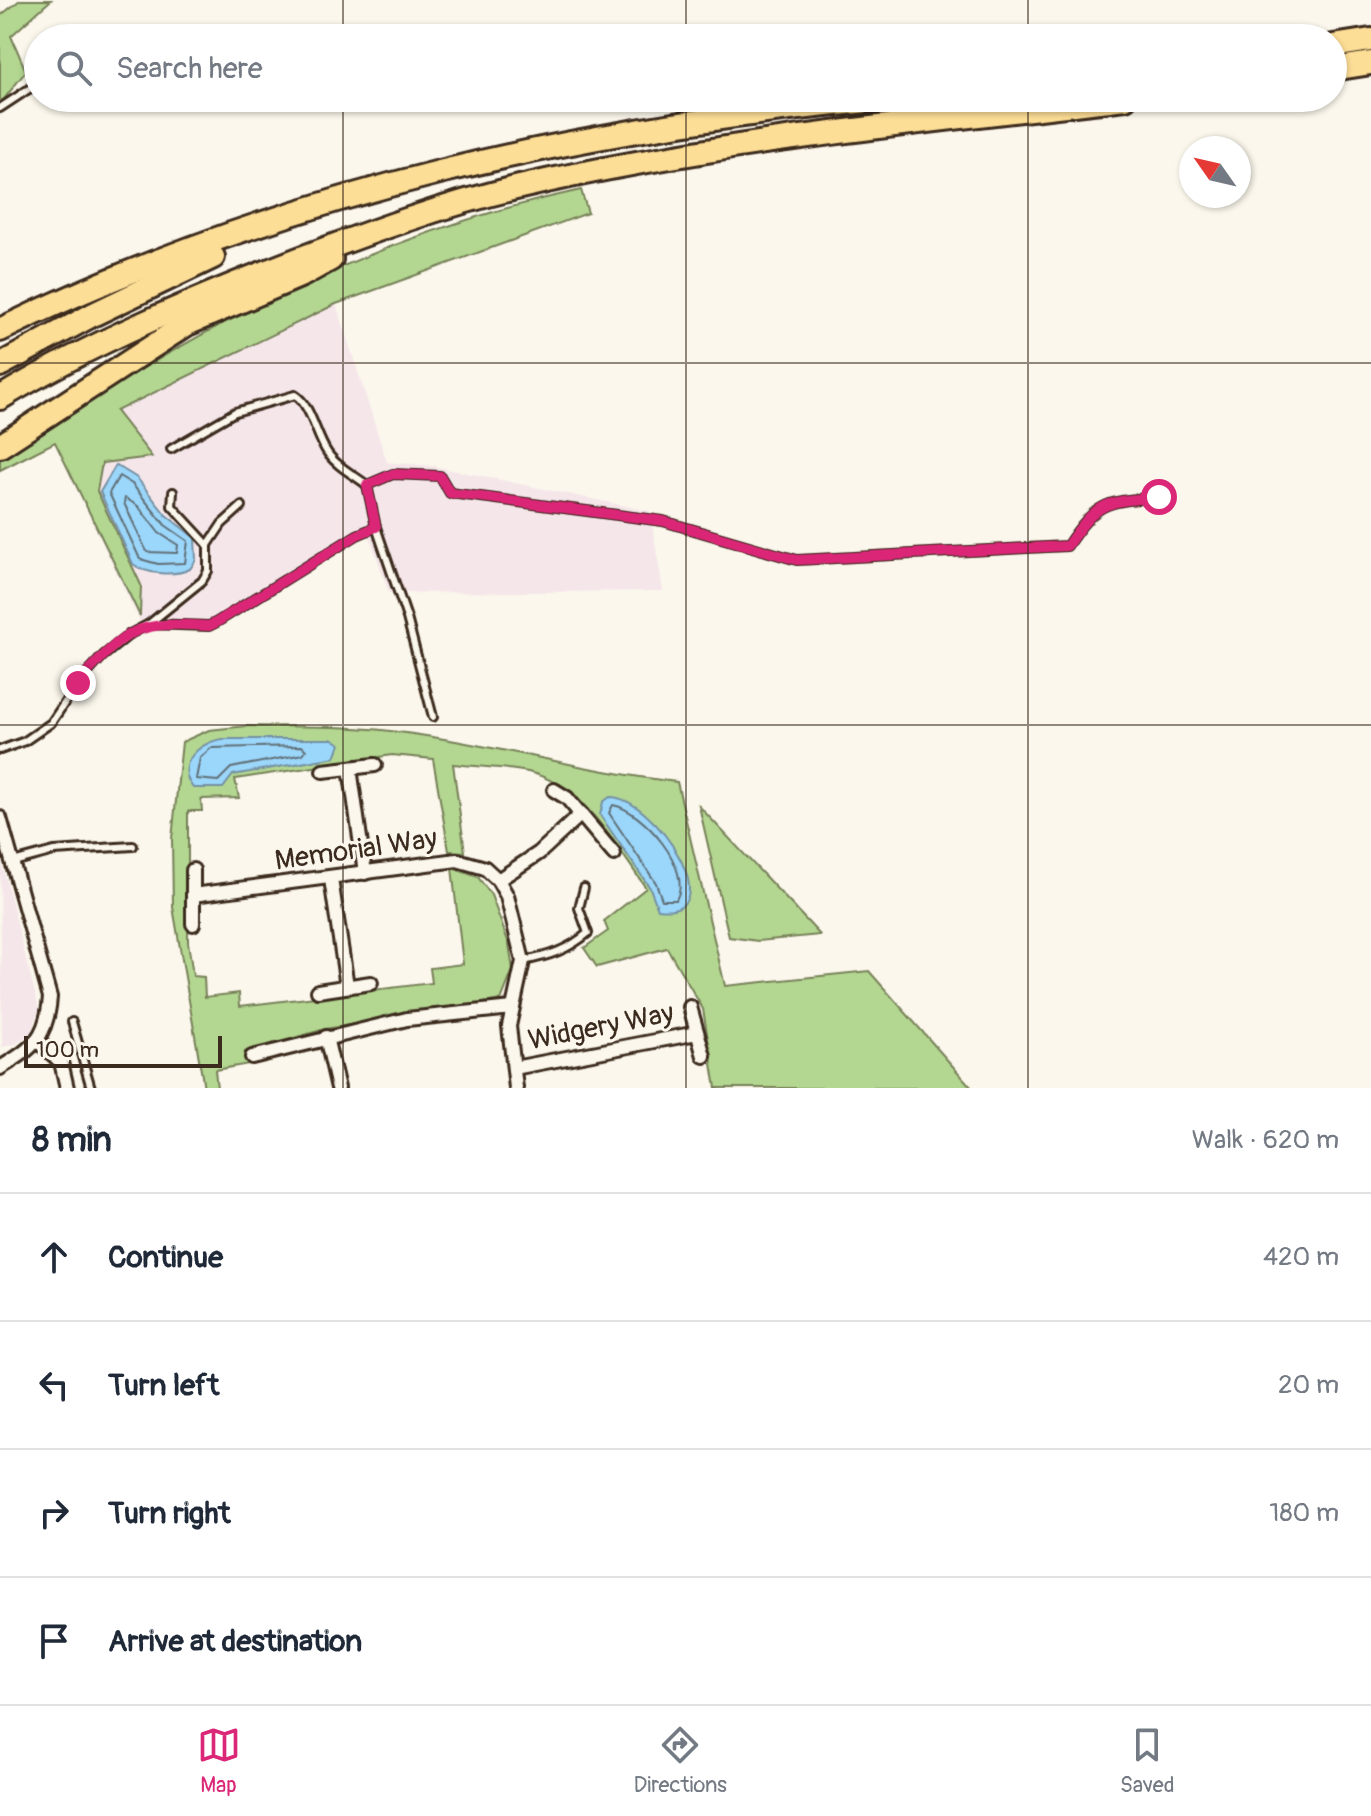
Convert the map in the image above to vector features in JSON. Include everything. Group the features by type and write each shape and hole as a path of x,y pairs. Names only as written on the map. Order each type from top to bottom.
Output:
{"highway":[{"path":"1347,44 1371,40"},
{"path":"1347,67 1371,63"},
{"path":"0,330 133,271 332,201 599,136 757,112"},
{"path":"0,398 123,332 244,280 398,221 491,194 624,165 767,141 1008,112"},
{"path":"0,365 194,265 412,180"},
{"path":"0,446 187,324 302,275 398,221"}],"street":[{"path":"323,771 375,765"},
{"path":"350,768 365,873"},
{"path":"554,790 581,814 614,854"},
{"path":"516,1088 509,1026 523,961 507,896 498,880 539,853 581,814"},
{"path":"0,818 50,997 49,1014 38,1041 0,1068"},
{"name":"Memorial Way","path":"193,895 457,860 485,868 498,880"},
{"path":"193,870 193,924"},
{"path":"331,879 347,986"},
{"path":"318,991 371,983"},
{"path":"690,1007 704,1056"},
{"path":"252,1057 407,1019 512,1008"},
{"name":"Widgery Way","path":"514,1068 697,1033"},
{"path":"326,1037 338,1088"},
{"path":"38,1041 61,1062 67,1088"}],"lane":[{"path":"0,108 24,92"},
{"path":"171,449 235,412 295,395 301,399 316,435 331,457 367,485 376,527 407,618 433,717"},
{"path":"367,485 393,474 440,476 450,493 663,521 797,560 1067,546 1086,518 1108,502 1159,497"},
{"path":"173,492 172,506 208,545"},
{"path":"0,750 25,741 51,723 103,656 130,634 149,624 204,577 208,545 222,524 242,506"},
{"path":"149,624 209,626 357,535 376,527"},
{"path":"13,862 54,851 133,846"},
{"path":"523,961 549,956 574,945 588,933 579,908 584,888"},
{"path":"72,1022 91,1088"}],"shaded area":[{"path":"336,304 387,462 433,466 650,511 663,591 389,593 369,535 218,627 144,630 54,442"},
{"path":"0,856 39,1009 32,1031 16,1044 2,1047"}],"green space":[{"path":"20,0 51,0 11,36 24,74 0,104 0,16"},
{"path":"581,190 588,213 336,304 116,411 152,457 102,463 97,491 141,585 140,616 55,442 0,470 0,460 67,415 206,333 278,296 426,234 503,209"},
{"path":"247,726 386,730 677,782 725,986 869,971 972,1088 716,1088 703,1009 667,948 597,967 584,948 608,931 604,921 646,888 610,836 582,803 548,779 528,772 453,764 465,852 449,851 433,759 392,755 235,779 239,798 201,799 202,811 188,811 188,942 193,976 204,977 205,997 239,993 240,1006 432,983 430,968 463,964 452,868 478,877 491,895 509,944 513,970 501,1000 325,1029 245,1052 249,1064 215,1070 217,1088 204,1088 173,907 172,839 182,742 209,730"},
{"path":"699,806 820,935 758,941 729,937"}],"water":[{"path":"116,465 137,478 166,515 195,538 196,560 190,569 161,573 133,564 100,492"},
{"path":"224,739 333,739 340,744 335,757 233,775 223,788 193,788 186,770 192,755 206,744"},
{"path":"610,797 628,802 647,816 665,835 679,857 687,878 688,896 679,907 658,909 650,888 600,815 603,802"}],"route":[{"path":"78,683 117,643 144,626 209,626 357,535 376,527 367,485 393,474 440,476 450,493 663,521 797,560 1067,546 1086,518 1108,502 1159,497"}]}
